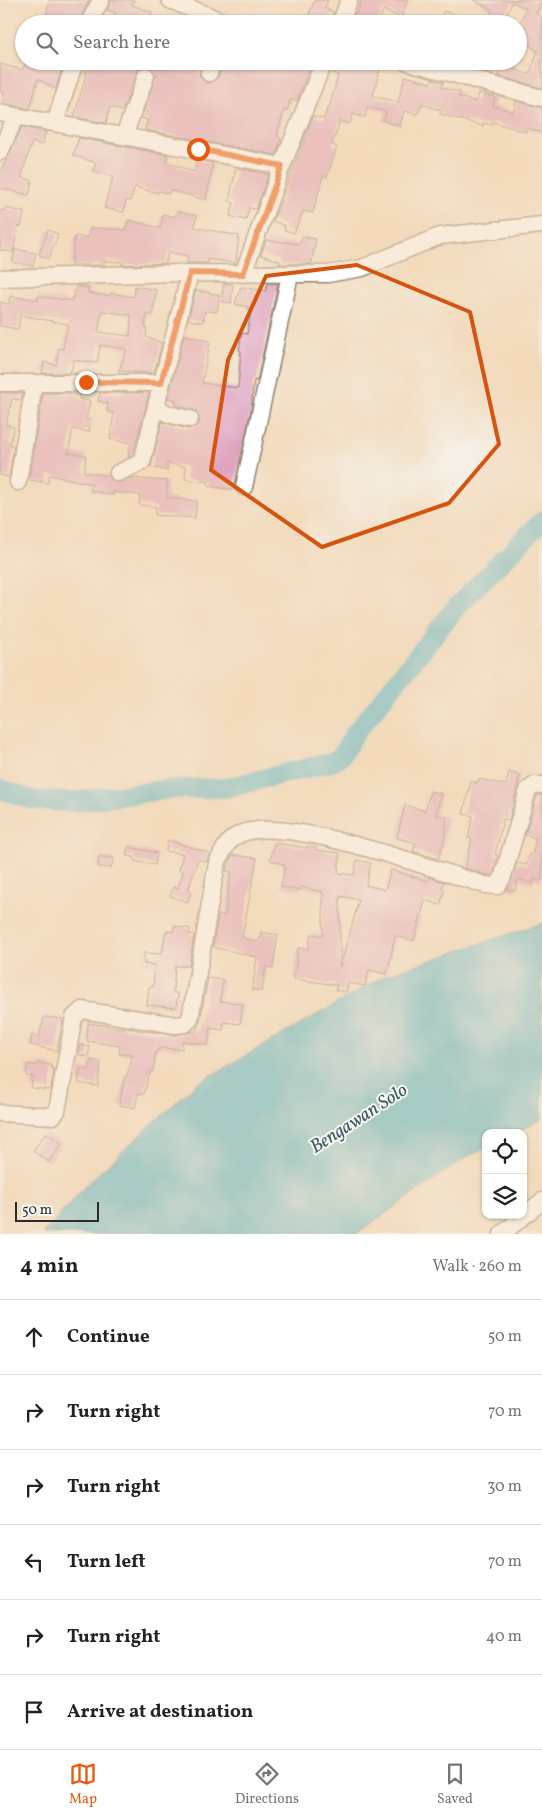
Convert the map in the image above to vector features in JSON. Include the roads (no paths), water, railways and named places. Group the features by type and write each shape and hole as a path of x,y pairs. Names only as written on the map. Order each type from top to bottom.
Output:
{"street":[{"path":"93,15 101,0"},
{"path":"170,0 207,15"},
{"path":"343,15 349,0"},
{"path":"55,123 72,70"},
{"path":"243,274 282,166 320,70"},
{"path":"438,70 542,98"},
{"path":"124,136 146,76"},
{"path":"0,112 282,166"},
{"path":"0,152 16,116"},
{"path":"0,278 190,273 328,274 362,268 440,236 542,225"},
{"path":"118,473 142,462 190,273"},
{"path":"244,487 290,275"},
{"path":"0,383 161,383"},
{"path":"18,482 34,384"},
{"path":"157,402 159,408 164,412 190,419"},
{"path":"0,1113 54,1116 57,1111 74,1017 82,1010 176,1025 185,1024 190,1019 217,863 227,843 240,834 258,829 316,836 363,847 485,885 497,886 502,879 528,790 535,784 542,785"},
{"path":"502,1234 542,1201"}],"water":[{"name":"Bengawan Solo","path":"542,923 542,1119 523,1129 482,1129 482,1150 465,1158 356,1234 43,1234 88,1183 196,1084 386,975"}],"waterway":[{"path":"0,789 33,800 72,802 170,789 226,788 332,762 340,757 356,732 459,604 542,521"}]}
